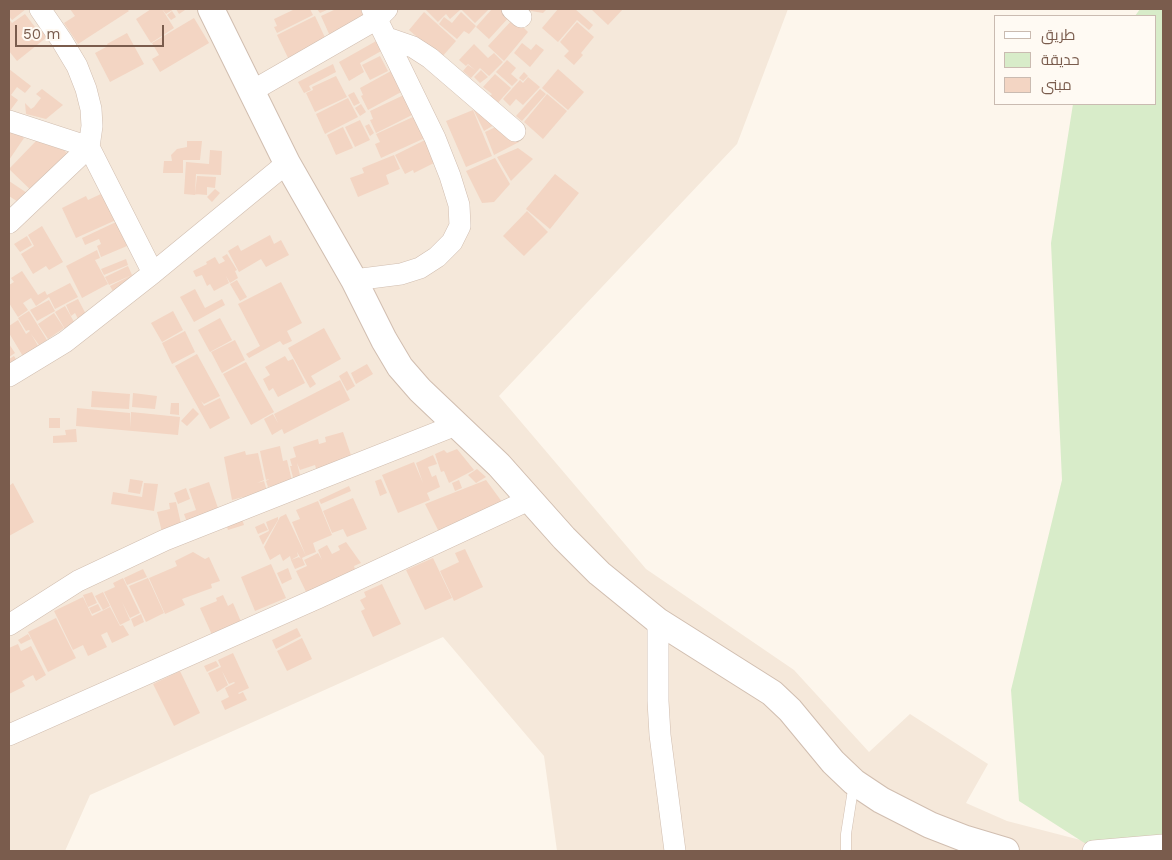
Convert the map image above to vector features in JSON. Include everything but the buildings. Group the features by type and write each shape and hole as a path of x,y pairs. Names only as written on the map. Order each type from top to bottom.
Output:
{"street":[{"path":"40,9 62,41 86,89 91,109 92,126 89,147 153,273"},
{"path":"211,9 287,163 354,280 400,367 420,390 484,450 531,499 564,538 599,573 658,621 772,693 790,710 833,762 854,782 882,800 930,825 966,840 1006,851"},
{"path":"252,91 379,12 387,38 435,138 450,176 459,205 460,226 452,242 437,257 420,268 401,274 354,280"},
{"path":"387,38 413,47 430,58 515,131"},
{"path":"9,122 89,147"},
{"path":"9,223 89,147"},
{"path":"9,376 65,342 153,273 287,163"},
{"path":"9,624 78,581 165,540 456,425"},
{"path":"9,735 318,598 531,499"},
{"path":"658,621 660,735 675,851"},
{"path":"1093,851 1163,845"}],"lane":[{"path":"846,851 846,834 854,782"}],"shaded area":[{"path":"9,9 788,9 737,144 499,396 646,569 794,670 869,752 910,714 988,764 966,803 1007,821 1123,851 557,851 544,756 443,637 90,795 65,851 9,851"}],"green space":[{"path":"1140,9 1163,9 1163,851 1097,851 1019,801 1011,690 1062,480 1051,243 1073,105 1157,105 1157,15 1136,15"}]}
